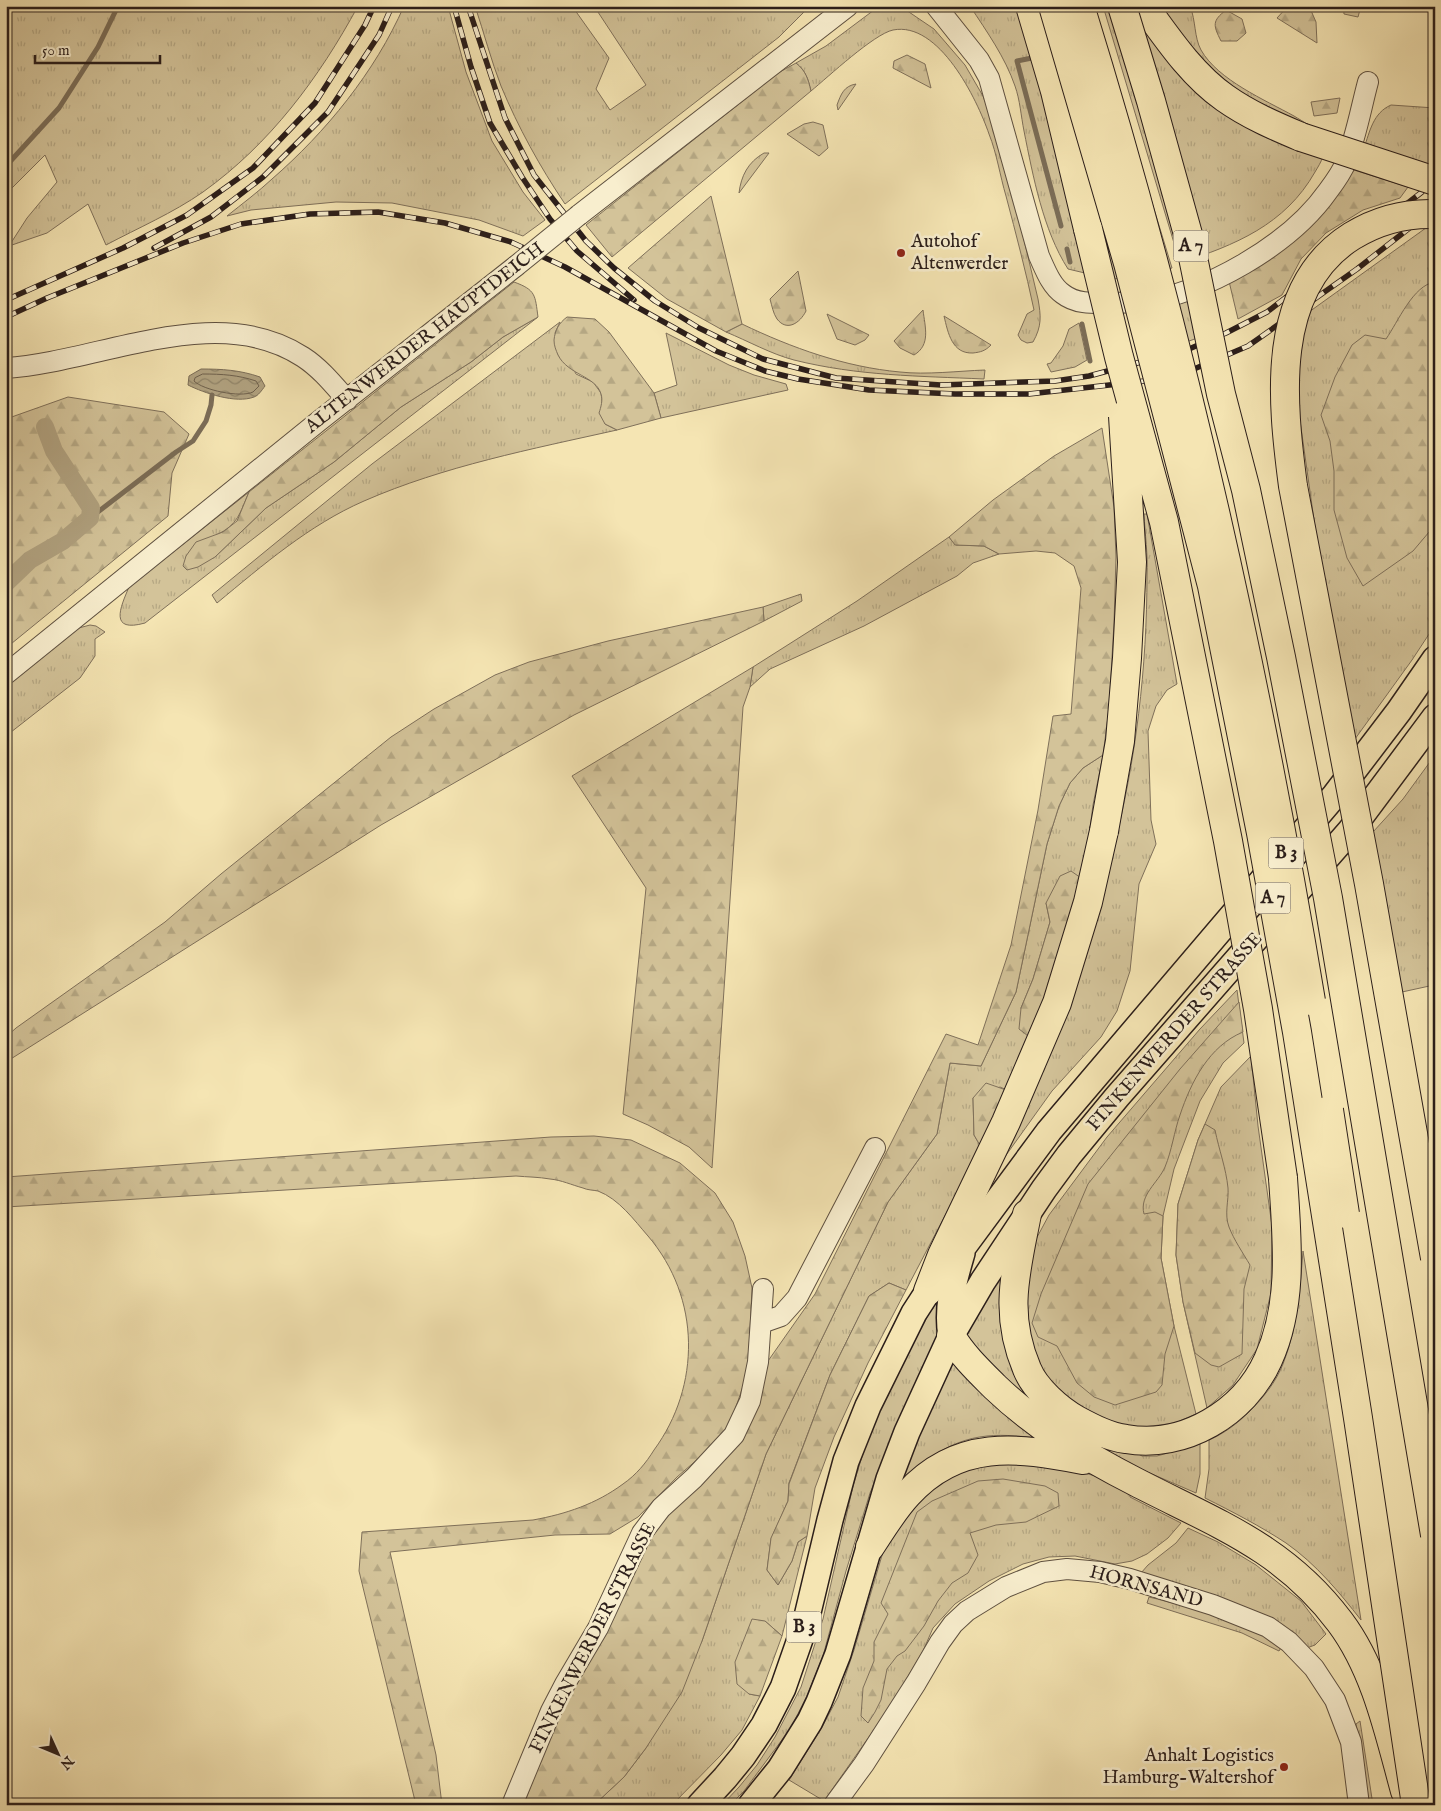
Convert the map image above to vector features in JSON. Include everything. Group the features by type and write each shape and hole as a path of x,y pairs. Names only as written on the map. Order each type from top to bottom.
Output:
{"highway":[{"path":"1027,1214 1012,1298 1013,1325 1028,1372 1048,1397 1070,1416 1105,1433 1124,1439 1169,1438 1186,1434 1213,1422 1239,1402 1254,1385 1268,1361 1278,1332 1285,1302 1287,1242 1283,1178 1258,1009 1228,841 1164,522 1119,357 1055,92 1030,6"},
{"name":"A 7","path":"1053,6 1128,263 1214,595 1261,833 1297,1032 1360,1428 1416,1805"},
{"name":"A 7","path":"1080,6 1140,209 1184,378 1249,663 1294,902 1337,1158 1435,1803"},
{"name":"A 7","path":"1122,6 1151,101 1189,238 1221,394 1246,490 1279,648 1330,908 1435,1535"},
{"path":"1144,6 1198,75 1225,98 1263,120 1301,137 1435,181"},
{"path":"1435,214 1406,215 1388,219 1365,228 1323,258 1304,286 1292,320 1286,350 1285,406 1288,452 1298,514 1369,884 1435,1258"},
{"path":"928,1291 942,1255 1006,1122 1057,1003 1088,902 1104,831 1120,741 1132,562 1119,357"},
{"path":"951,1336 958,1348 972,1364 1009,1400 1048,1431 1137,1482 1195,1510 1265,1549 1284,1563 1328,1607 1353,1641 1371,1679 1409,1805"},
{"path":"870,1547 908,1494 938,1469 962,1457 1004,1450 1025,1450 1104,1464"}],"main road":[{"name":"FINKENWERDER STRASSE","path":"700,1805 743,1756 764,1725 783,1688 805,1625 846,1461 875,1390 914,1313 928,1291 964,1246 1023,1165 1088,1083 1335,795 1399,711 1435,659"},
{"name":"FINKENWERDER STRASSE","path":"751,1805 786,1761 819,1702 838,1654 889,1479 907,1432 951,1336 983,1281 1027,1214 1069,1156 1117,1097 1350,831 1435,718"},
{"name":"FINKENWERDER STRASSE","path":"951,1336 950,1297 964,1246"}],"street":[{"name":"ALTENWERDER HAUPTDEICH","path":"6,674 579,215 848,6"},
{"path":"936,6 968,46 989,78 1039,256 1048,277 1061,293 1075,301 1100,303 1140,302 1174,294 1193,288 1237,268 1285,236 1307,217 1328,192 1346,163 1368,82"},
{"path":"14,367 63,360 175,336 201,333 235,334 264,340 303,357 323,373 346,400"},
{"path":"761,1323 781,1316 797,1298 875,1148"},
{"name":"FINKENWERDER STRASSE","path":"512,1805 551,1711 598,1628 642,1533 662,1508 694,1478 734,1435 750,1401 758,1362 763,1289"},
{"name":"HORNSAND","path":"834,1805 864,1764 953,1624 967,1611 1006,1587 1043,1572 1067,1569 1100,1572 1130,1579 1213,1605 1268,1627 1289,1642 1314,1668 1335,1700 1351,1742 1359,1805"}],"green space":[{"path":"6,6 358,6 327,59 291,108 250,153 192,200 106,245 88,204 47,233 9,246 27,218 57,182 45,155 6,194"},
{"path":"404,6 448,6 466,72 492,141 523,192 545,220 523,236 479,220 392,203 336,202 251,210 227,216 292,161 330,121 379,54"},
{"path":"475,6 572,6 609,58 596,89 610,110 646,85 594,6 810,6 779,37 565,204 547,176 515,117 501,86"},
{"path":"896,6 906,10 934,29 965,65 983,96 996,130 1012,189 1038,299 1040,321 1033,342 1027,343 1021,340 1018,335 1027,314 1034,310 992,142 975,102 954,66 926,38 910,30 893,30 875,39 811,91 806,76 796,63 826,46 878,7"},
{"path":"970,6 1092,6 1172,268 1130,278 1110,279 1068,269 1059,254 1045,220 1031,166 1019,102 1011,75 1001,55"},
{"path":"1103,6 1190,6 1201,50 1219,71 1256,96 1306,123 1321,136 1325,148 1319,164 1303,190 1274,219 1257,231 1220,249 1180,263"},
{"path":"1288,6 1309,6 1316,22 1317,43 1277,18"},
{"path":"1343,6 1361,6 1358,17 1344,14"},
{"path":"1226,10 1242,19 1246,33 1237,41 1221,41 1216,31 1216,20"},
{"path":"907,55 925,64 931,88 893,68 894,61"},
{"path":"796,63 806,76 811,91 612,257 586,225 778,73"},
{"path":"856,84 838,110 837,105 844,91"},
{"path":"1340,98 1337,113 1314,116 1311,102"},
{"path":"1391,105 1435,108 1435,170 1364,148 1376,118 1385,108"},
{"path":"813,122 823,125 828,148 819,156 787,134 804,124"},
{"path":"764,153 769,153 739,193 741,181 746,170"},
{"path":"1354,170 1408,187 1400,198 1363,210 1326,233 1301,259 1282,295 1238,319 1228,277 1336,194"},
{"path":"711,196 742,324 726,332 667,299 628,268"},
{"path":"1430,225 1435,226 1435,625 1355,739 1324,591 1295,385 1302,317"},
{"path":"798,271 806,311 797,322 785,325 777,319 770,299"},
{"path":"514,282 527,288 533,294 538,317 503,337 471,362 401,407 334,462 266,508 215,557 198,567 187,570 183,566 186,556 196,542 223,532 237,521 249,492"},
{"path":"1435,282 1435,525 1413,551 1363,586 1347,558 1334,510 1334,471 1330,441 1321,415 1335,377 1352,345 1365,335 1386,339 1413,297 1427,285"},
{"path":"1188,293 1200,337 1173,347 1162,302"},
{"path":"923,310 926,329 925,341 923,346 914,355 900,348 894,341"},
{"path":"827,314 869,335 865,340 855,345 837,339"},
{"path":"944,316 991,345 985,350 976,353 960,350 949,335"},
{"path":"538,317 145,623 126,625 122,622 120,617 121,610 129,587 249,492 234,523 216,535 215,557 266,508 334,462 401,407 471,362 503,337"},
{"path":"567,317 595,319 609,332 654,393 661,418 617,430 605,424 599,413 602,399 598,388 594,383 568,367 556,350 554,344 555,333"},
{"path":"560,322 555,333 576,374 593,382 601,393 605,424 617,430 457,468 364,501 305,534 269,560 217,603 212,595 372,464"},
{"path":"1079,323 1087,360 1075,367 1051,372 1047,364 1051,363 1063,346 1069,329"},
{"path":"742,324 799,348 859,366 910,373 985,370 984,379 865,372 794,360 768,351 726,332"},
{"path":"666,333 729,365 754,375 786,384 788,390 661,418 654,393 677,385"},
{"path":"68,397 164,412 189,434 172,473 168,516 6,648 6,419"},
{"path":"1102,428 1114,507 1116,557 1109,709 1103,755 1083,768 1070,783 1059,806 1047,844 1016,992 981,1066 950,1063 937,1134 888,1202 766,1454 702,1641 682,1692 646,1748 624,1777 594,1805 522,1805 545,1746 647,1545 668,1513 722,1463 737,1445 768,1361 815,1294 946,1034 978,1045 1011,945 1038,810 1053,716 1071,714 1081,588 1074,566 1055,553 1036,551 999,554 984,546 955,545 949,537 993,500 1054,456"},
{"path":"1144,514 1147,514 1177,684 1167,690 1156,706 1148,731 1151,820 1156,844 1139,884 1130,971 1117,1011 1101,1037 1052,1091 999,1165 1113,851 1121,817 1139,714 1145,645 1147,552"},
{"path":"949,537 956,545 984,546 999,554 973,563 957,576 864,626 770,669 750,687 753,667 857,601"},
{"path":"801,594 802,601 764,621 763,607"},
{"path":"763,607 764,621 574,715 381,825 6,1062 6,1037 16,1028 165,922 221,874 391,737 434,709 495,675 529,662 608,641"},
{"path":"90,625 96,626 105,632 95,639 95,656 80,678 6,736 6,684 75,629"},
{"path":"753,667 750,687 743,707 712,1168 689,1147 623,1114 646,888 572,776"},
{"path":"1103,755 1093,805 1086,859 1081,878 1046,903 1050,922 1033,979 1021,1008 1032,1039 1009,1091 1000,1087 973,1098 974,1135 981,1147 906,1290 889,1283 869,1296 830,1375 789,1483 788,1501 771,1539 767,1570 778,1585 792,1561 798,1542 807,1536 782,1636 765,1621 749,1694 760,1696 742,1730 721,1755 672,1805 594,1805 624,1777 646,1748 702,1641 766,1454 888,1202 937,1134 950,1063 981,1066 1016,992 1047,844 1059,806 1070,783 1083,768"},
{"path":"1435,755 1434,985 1402,992 1373,832 1403,799"},
{"path":"1071,871 1081,878 1032,1039 1019,1029 1021,1008 1033,979 1050,922 1046,903 1060,876"},
{"path":"1237,990 1244,1043 1223,1063 1200,1101 1174,1169 1163,1216 1161,1258 1174,1326 1196,1414 1175,1423 1136,1428 1096,1421 1053,1392 1034,1363 1022,1291 1028,1254 1049,1215 1107,1137 1200,1029"},
{"path":"1239,1002 1243,1032 1220,1046 1203,1066 1190,1090 1180,1115 1165,1167 1144,1201 1144,1214 1155,1212 1163,1216 1161,1258 1174,1326 1165,1354 1162,1385 1156,1392 1115,1405 1094,1397 1077,1383 1057,1346 1038,1337 1032,1323 1041,1294 1088,1184 1180,1069"},
{"path":"1251,1056 1258,1126 1272,1226 1271,1293 1257,1349 1233,1385 1207,1408 1183,1302 1176,1255 1178,1204 1198,1140 1221,1087"},
{"path":"986,1083 1009,1091 981,1147 974,1135 973,1098"},
{"path":"1205,1124 1215,1130 1224,1166 1228,1188 1227,1217 1229,1227 1250,1265 1244,1289 1242,1354 1219,1367 1211,1365 1195,1353 1183,1302 1176,1255 1178,1204 1198,1140"},
{"path":"594,1136 631,1140 680,1163 715,1193 733,1222 745,1256 752,1288 748,1372 730,1424 706,1452 677,1477 638,1517 610,1534 555,1535 390,1552 436,1755 442,1805 416,1805 359,1571 362,1532 545,1518 591,1503 613,1491 632,1477 648,1460 669,1425 680,1398 687,1371 688,1342 686,1314 678,1287 665,1260 626,1210 613,1199 598,1191 546,1178 516,1176 6,1207 6,1177 551,1137"},
{"path":"1303,1251 1361,1620 1326,1579 1297,1551 1256,1525 1205,1498 1209,1469 1209,1440 1241,1420 1260,1401 1277,1377 1283,1364 1295,1323"},
{"path":"1006,1261 1007,1347 1128,1448 1142,1456 1157,1456 1200,1444 1200,1474 1196,1493 1094,1449 1025,1402 969,1341 965,1328"},
{"path":"889,1283 906,1290 868,1363 834,1437 815,1488 807,1536 798,1542 792,1561 778,1585 767,1570 771,1538 788,1501 789,1484 830,1375 869,1296"},
{"path":"939,1294 943,1332 912,1394 870,1493 823,1656 807,1696 790,1729 744,1791 730,1805 722,1805 757,1765 775,1737 801,1687 823,1619 853,1486 867,1440 889,1390"},
{"path":"951,1355 1042,1438 994,1435 959,1442 934,1455 891,1491"},
{"path":"966,1463 1054,1463 1101,1478 1130,1490 1130,1497 1181,1523 1168,1538 1147,1554 1132,1561 1115,1564 1075,1556 1049,1557 1023,1564 989,1581 955,1604 933,1628 923,1651 890,1707 824,1801 789,1780 821,1729 838,1697 883,1552 908,1503"},
{"path":"1003,1479 1045,1486 1058,1493 1059,1506 1026,1522 996,1525 970,1533 978,1555 968,1573 952,1583 938,1601 924,1626 905,1651 897,1656 887,1669 881,1700 868,1723 861,1716 863,1688 874,1661 874,1642 888,1614 881,1603 917,1512 932,1501 978,1481"},
{"path":"1188,1528 1218,1542 1256,1565 1301,1601 1326,1634 1315,1645 1304,1649 1141,1573 1148,1565 1176,1543"},
{"path":"1149,1597 1234,1622 1282,1646 1279,1651 1242,1633 1147,1603"},
{"path":"752,1619 765,1621 782,1636 760,1696 749,1694 737,1684 735,1662"},
{"path":"1360,1721 1373,1805 1367,1805 1356,1724"}],"water":[{"path":"201,369 231,370 253,375 260,377 265,386 260,393 247,399 220,397 188,385 189,376"}],"waterway":[{"path":"6,166 59,108 98,47 118,6"},
{"path":"1037,57 1017,61 1061,226"},
{"path":"1067,249 1070,262"},
{"path":"1082,324 1090,361"},
{"path":"90,518 193,441 206,421 212,395"},
{"path":"6,583 30,560 63,541 90,518 91,508 54,451 45,427"}],"railway":[{"path":"6,300 123,248 187,215 253,168 315,103 365,25 374,6"},
{"path":"154,248 211,217 263,177 328,112 379,35 392,6"},
{"path":"454,6 471,67 490,123 522,177 550,219 577,251 634,300"},
{"path":"468,6 505,118 534,175 586,241 614,268 655,301 699,328 763,359 836,378 941,385 1055,381 1089,376 1189,349 1267,312 1422,192 1435,178"},
{"path":"6,317 47,298 183,243 241,224 310,214 378,212 445,223 511,242 565,267 716,351 765,371 798,379 869,390 955,394 1029,394 1145,381 1194,369 1248,346 1357,269 1435,208"}],"place":[{"name":"Autohof Altenwerder","path":"901,253"},
{"name":"Anhalt Logistics Hamburg-Waltershof","path":"1284,1767"}]}
